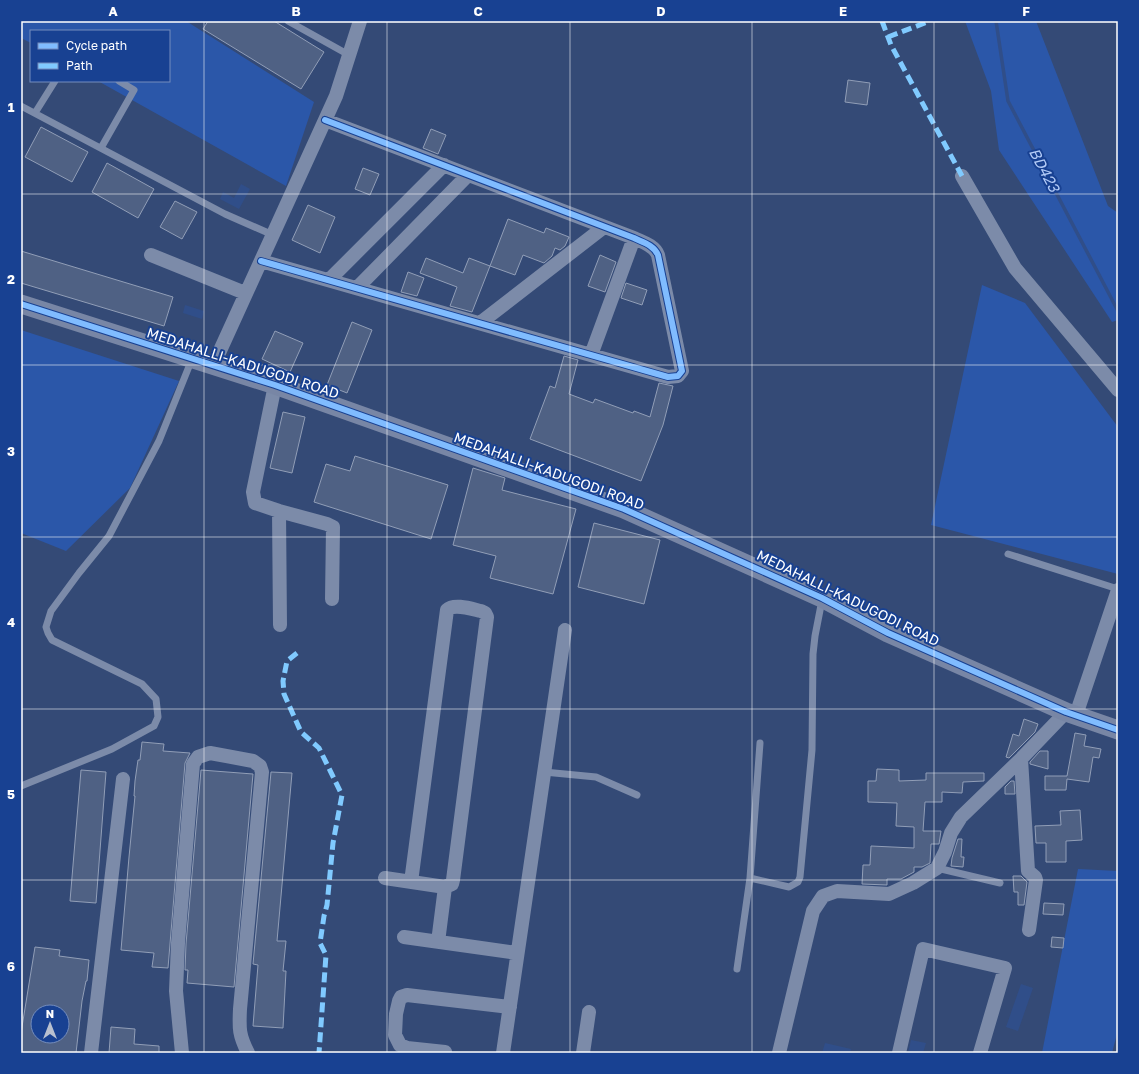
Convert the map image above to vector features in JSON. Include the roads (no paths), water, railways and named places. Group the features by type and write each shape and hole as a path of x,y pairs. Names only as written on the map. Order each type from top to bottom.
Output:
{"street":[{"path":"213,366 336,96 360,21"},
{"path":"261,260 668,377 678,376 682,371 658,255 656,250 652,247 634,238 325,120"},
{"path":"329,280 444,165"},
{"path":"357,288 468,174"},
{"path":"962,176 1015,268 1118,390"},
{"path":"480,323 604,227"},
{"path":"591,355 634,238"},
{"path":"151,255 245,293"},
{"name":"MEDAHALLI-KADUGODI ROAD","path":"21,304 275,385 624,509 822,598 888,633 1071,714 1118,730"},
{"path":"275,385 253,498 255,503 333,526 332,599"},
{"path":"279,511 280,626"},
{"path":"779,1053 813,911 823,896 837,892 889,894 913,883 937,868 945,852 951,833 961,817 1021,759 1071,714 1118,590"},
{"path":"385,878 411,882 446,887 450,886 454,880 487,617 485,613 481,611 454,606 447,610 411,882"},
{"path":"504,1053 517,953 565,630"},
{"path":"183,1053 176,991 193,764 198,757 210,753 253,761 260,766 262,772 240,1009 239,1031 248,1053"},
{"path":"1021,759 1028,871 1035,877 1036,880 1029,930"},
{"path":"91,1053 123,779"},
{"path":"438,942 446,887"},
{"path":"404,937 517,953"},
{"path":"899,1053 924,949 1005,968 980,1053"},
{"path":"445,1052 407,1048 400,1045 395,1035 398,1000 401,997 408,995 510,1007"},
{"path":"583,1053 589,1012"}],"lane":[{"path":"288,21 349,55"},
{"path":"35,113 54,82"},
{"path":"101,148 134,90 121,82"},
{"path":"21,106 225,214 273,235"},
{"path":"21,786 112,749 154,726 158,717 156,699 142,684 52,640 46,628 51,611 109,536 159,441 192,359"},
{"path":"1008,554 1118,590"},
{"path":"750,878 789,886 798,882 800,877 812,750 813,654 822,598"},
{"path":"737,969 750,878 760,743"},
{"path":"544,772 596,777 637,795"},
{"path":"937,868 1000,883"}],"waterway":[{"name":"BD423","path":"996,21 1008,101 1118,311"}]}
